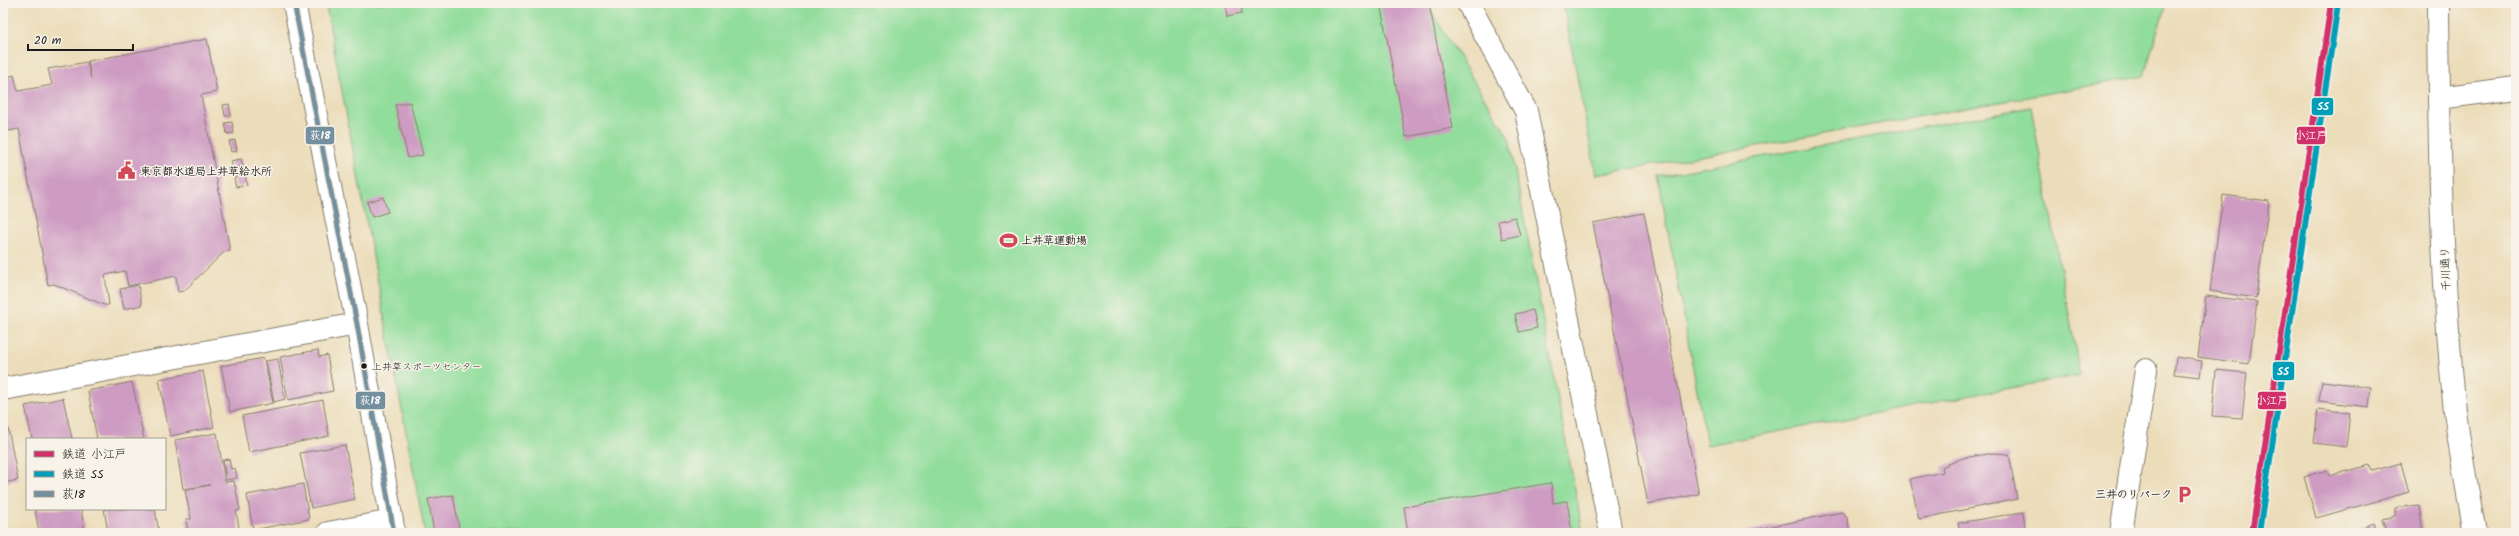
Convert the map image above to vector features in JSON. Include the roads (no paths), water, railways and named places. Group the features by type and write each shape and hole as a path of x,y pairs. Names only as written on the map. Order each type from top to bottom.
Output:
{"street":[{"path":"294,3 357,324 393,527 328,533"},
{"path":"1468,3 1526,111 1611,533"},
{"name":"千川通り","path":"2438,3 2439,98 2446,299 2455,412 2475,533"},
{"path":"2439,98 2516,88"},
{"path":"3,390 357,324"},
{"path":"2121,533 2146,370"}],"rail line":[{"name":"小江戸","path":"2252,533 2331,3"},
{"name":"SS","path":"2259,533 2338,4"}],"place":[{"name":"東京都水道局上井草給水所","path":"127,171"},
{"name":"上井草運動場","path":"1008,240"},
{"name":"上井草スポーツセンター","path":"364,366"},
{"name":"三井のリパーク","path":"2185,494"}]}
